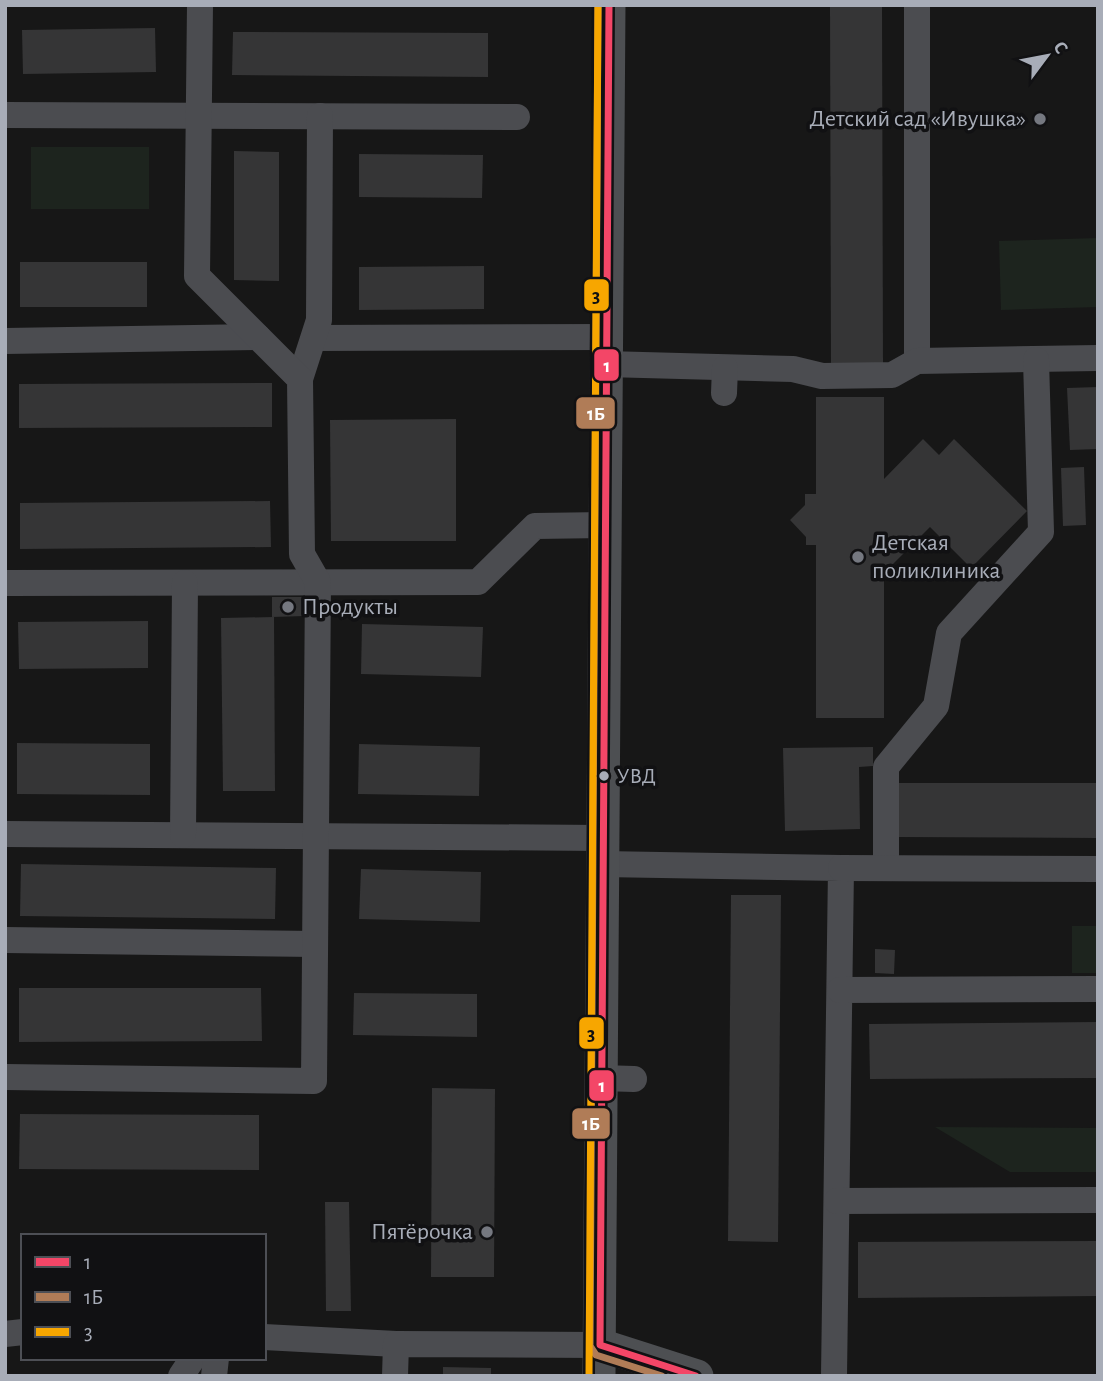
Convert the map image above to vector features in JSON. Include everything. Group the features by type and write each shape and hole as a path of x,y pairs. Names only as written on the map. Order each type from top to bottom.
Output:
{"main road":[{"path":"608,5 599,1360 696,1376"}],"lane":[{"path":"200,5 197,276 300,380"},
{"path":"917,5 917,361"},
{"path":"5,115 517,117"},
{"path":"5,1077 314,1081 318,582 302,554 300,380 320,320 320,116"},
{"path":"5,341 258,337"},
{"path":"314,338 606,351 724,380 793,369 822,376 892,376 917,361 1098,358"},
{"path":"886,867 886,767 936,706 949,633 1041,531 1036,360"},
{"path":"5,583 478,582 535,526 605,525"},
{"path":"183,835 186,583"},
{"path":"5,834 316,836 841,867 1098,869"},
{"path":"834,1376 841,867"},
{"path":"5,940 316,944"},
{"path":"839,990 1098,989"},
{"path":"601,1078 634,1079"},
{"path":"837,1201 1098,1200"},
{"path":"266,1337 599,1360"},
{"path":"396,1344 396,1376"},
{"path":"181,1376 192,1360"}],"shaded area":[{"path":"31,147 149,147 149,209 31,209"},
{"path":"1098,238 1098,307 1001,310 999,241"},
{"path":"1072,926 1098,926 1098,973 1072,973"},
{"path":"935,1127 1097,1128 1097,1172 1010,1172"}],"building":[{"path":"830,5 882,5 883,364 831,364"},
{"path":"155,28 156,72 23,74 22,30"},
{"path":"233,32 488,33 488,77 232,75"},
{"path":"234,151 279,152 279,281 234,280"},
{"path":"359,154 483,155 482,198 359,197"},
{"path":"20,262 147,262 147,307 20,307"},
{"path":"484,266 484,309 359,310 359,267"},
{"path":"272,383 272,427 19,428 19,384"},
{"path":"1098,387 1098,449 1070,450 1067,388"},
{"name":"Детская поликлиника","path":"816,397 884,397 884,479 923,439 939,455 954,439 1027,511 971,568 930,527 884,573 884,718 816,718 816,545 806,545 806,537 790,520 805,505 805,494 816,494"},
{"path":"456,419 456,541 331,541 330,420"},
{"path":"1084,467 1086,525 1063,526 1061,468"},
{"path":"270,501 271,547 20,549 20,503"},
{"name":"Продукты","path":"272,597 304,597 305,616 272,617"},
{"path":"274,617 275,791 223,791 221,618"},
{"path":"148,621 148,668 19,669 18,622"},
{"path":"362,624 483,627 481,677 361,674"},
{"path":"17,743 150,744 150,795 17,794"},
{"path":"359,744 480,747 479,796 358,794"},
{"path":"873,747 873,766 859,767 860,829 785,831 783,748"},
{"path":"898,783 1098,783 1098,838 898,837"},
{"path":"21,864 276,868 275,919 20,916"},
{"path":"361,869 481,872 480,922 359,919"},
{"path":"731,895 781,895 778,1242 728,1241"},
{"path":"875,949 895,950 894,974 875,973"},
{"path":"19,988 261,988 262,1041 19,1042"},
{"path":"354,993 477,994 477,1037 353,1035"},
{"path":"1098,1022 1098,1078 870,1079 869,1024"},
{"path":"432,1088 495,1089 494,1277 431,1277"},
{"path":"20,1114 259,1115 259,1170 19,1169"},
{"path":"325,1202 349,1202 351,1311 326,1311"},
{"path":"1098,1241 1098,1296 858,1298 858,1242"},
{"path":"443,1367 491,1368 491,1376 443,1376"}],"transit line":[{"name":"1Б","path":"598,5 590,1346 596,1355 662,1376"},
{"name":"3","path":"589,1376 598,5"},
{"name":"1","path":"609,5 600,1345 696,1376"}],"place":[{"name":"Детский сад «Ивушка»","path":"1040,119"},
{"name":"Детская поликлиника","path":"858,557"},
{"name":"Продукты","path":"288,607"},
{"name":"УВД","path":"604,776"},
{"name":"Пятёрочка","path":"487,1232"}]}
